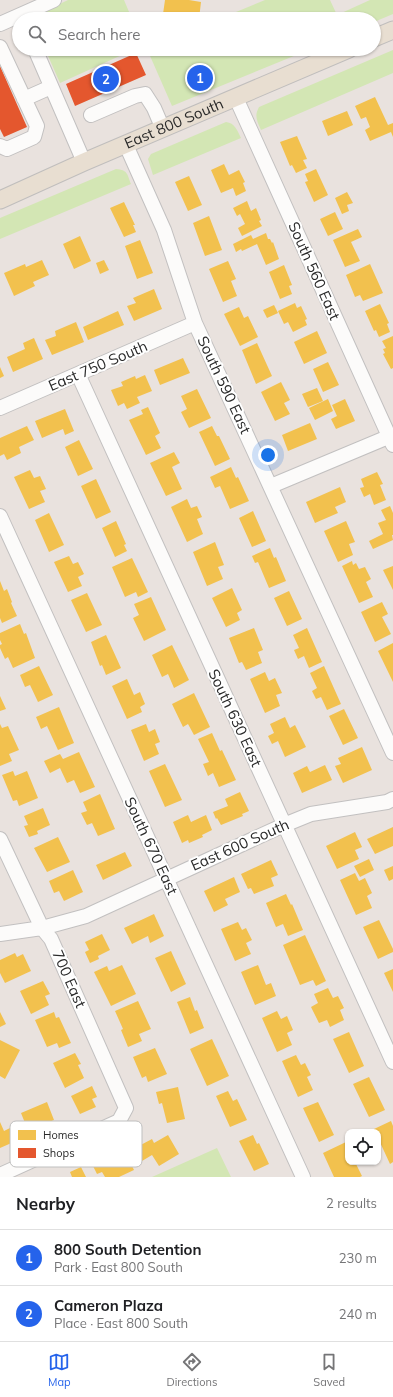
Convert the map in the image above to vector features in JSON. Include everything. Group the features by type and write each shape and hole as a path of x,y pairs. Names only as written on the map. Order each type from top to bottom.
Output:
{"main road":[{"path":"381,35 393,30"},
{"name":"East 800 South","path":"0,200 84,162 333,56"}],"street":[{"path":"31,12 54,0"},
{"path":"0,24 12,20"},
{"path":"0,47 37,126 34,137 7,150 0,146"},
{"path":"38,56 84,162"},
{"path":"24,99 51,87"},
{"path":"91,115 135,96 145,94 154,108 163,129"},
{"name":"South 560 East","path":"236,98 392,439"},
{"name":"South 590 East","path":"126,145 164,230 195,323 393,753"},
{"name":"East 750 South","path":"0,408 195,323"},
{"name":"South 630 East","path":"78,374 393,1062"},
{"path":"271,486 392,439"},
{"name":"South 670 East","path":"0,516 303,1177"},
{"name":"East 600 South","path":"0,934 42,928 86,916 311,814 387,802 393,799"},
{"name":"700 East","path":"0,840 42,928 51,939 126,1108 119,1121"},
{"name":"700 East","path":"0,1175 18,1167"}],"green space":[{"path":"68,0 124,0 129,12 43,12"},
{"path":"265,0 330,0 336,12 236,12"},
{"path":"370,0 393,0 393,14 381,19 381,12 344,12"},
{"path":"393,50 393,73 261,130 256,116 259,107"},
{"path":"48,56 120,56 60,83"},
{"path":"150,56 294,56 172,106"},
{"path":"226,122 234,125 241,138 153,175 148,159 151,154"},
{"path":"116,169 123,170 128,175 131,184 0,239 0,218"},
{"path":"217,1148 231,1177 152,1177"}],"building: Homes":[{"path":"165,0 189,0 201,2 200,12 163,12"},
{"path":"375,97 388,125 393,123 393,137 391,132 370,141 365,130 370,127 366,117 361,119 355,106"},
{"path":"347,111 353,125 328,136 322,121"},
{"path":"297,136 307,159 303,160 307,168 296,173 292,165 290,166 280,142"},
{"path":"224,164 229,175 239,170 245,182 243,183 246,191 236,196 233,188 221,193 211,170"},
{"path":"316,169 328,195 314,202 305,182 308,181 305,174"},
{"path":"189,176 202,205 188,211 175,182"},
{"path":"347,192 353,203 347,205 349,211 342,214 335,198"},
{"path":"247,201 251,211 256,208 261,220 259,221 262,226 242,236 238,228 245,224 240,214 237,216 233,208"},
{"path":"124,202 135,225 133,225 136,232 124,237 110,208"},
{"path":"335,212 343,229 328,236 320,219"},
{"path":"209,216 222,250 205,256 193,223"},
{"path":"358,229 362,237 351,242 360,261 345,267 333,240"},
{"path":"266,233 268,239 270,239 272,243 273,242 279,259 266,265 257,244 242,251 241,249 236,252 233,244 251,235 253,239"},
{"path":"80,236 91,261 74,269 63,244"},
{"path":"140,240 153,273 137,279 125,246"},
{"path":"42,260 49,275 33,282 35,286 14,296 4,273 25,264 26,267"},
{"path":"104,260 109,270 100,274 96,263"},
{"path":"228,261 236,279 231,281 237,296 223,302 209,269"},
{"path":"370,264 383,293 363,301 360,295 355,297 346,275"},
{"path":"284,265 292,285 289,286 292,294 280,299 269,272"},
{"path":"154,289 162,309 134,321 127,306 136,303 133,298"},
{"path":"295,303 297,308 301,306 307,319 305,320 307,325 293,332 288,322 284,324 278,311"},
{"path":"380,304 389,323 387,324 390,332 379,337 376,330 374,331 365,311"},
{"path":"274,305 278,313 267,318 263,310"},
{"path":"239,307 244,318 248,316 258,337 240,346 224,314"},
{"path":"118,311 124,325 88,340 83,327"},
{"path":"76,322 84,342 52,355 45,340 56,336 55,331"},
{"path":"317,331 327,353 304,364 294,342"},
{"path":"393,336 393,368 391,369 383,354 385,353 383,349 386,348 382,341"},
{"path":"34,338 43,359 13,372 7,357 25,349 23,343"},
{"path":"257,343 272,376 256,384 242,350"},
{"path":"183,358 190,373 160,385 154,370"},
{"path":"328,362 339,385 323,392 313,369"},
{"path":"0,367 4,376 0,378"},
{"path":"145,375 152,391 137,397 140,403 127,409 124,403 118,406 111,390 123,386 121,382 135,376 136,379"},
{"path":"281,382 290,400 284,403 290,414 275,421 261,392"},
{"path":"317,388 323,401 308,407 302,394"},
{"path":"197,389 211,418 189,428 181,412 187,409 181,396"},
{"path":"328,399 333,411 315,420 309,408"},
{"path":"345,399 355,421 336,429 331,419 337,416 332,405"},
{"path":"148,407 160,433 155,436 161,448 146,455 129,420 143,414 141,410"},
{"path":"65,409 74,431 65,435 63,429 42,438 35,421"},
{"path":"310,423 317,439 288,451 282,435"},
{"path":"27,426 34,440 19,447 21,453 7,460 4,454 0,456 0,438"},
{"path":"212,426 217,436 219,436 230,459 215,466 199,432"},
{"path":"79,440 93,469 78,476 65,447"},
{"path":"174,452 180,463 172,467 182,489 166,496 150,463"},
{"path":"231,467 236,478 238,477 249,501 230,509 220,486 215,488 210,477"},
{"path":"30,470 34,478 40,476 46,489 40,491 45,502 29,509 14,477"},
{"path":"377,472 383,484 380,485 386,500 374,505 370,494 364,497 360,488 364,487 361,479"},
{"path":"96,479 111,512 96,519 81,486"},
{"path":"340,487 346,502 335,507 338,513 315,523 306,502"},
{"path":"187,499 191,508 197,506 202,517 197,519 203,534 187,542 171,507"},
{"path":"390,506 393,513 393,540 373,549 369,541 383,534 378,523 386,520 381,510"},
{"path":"253,511 266,541 252,547 239,518"},
{"path":"49,513 64,545 49,552 35,520"},
{"path":"116,521 126,544 124,545 127,551 115,557 102,528"},
{"path":"346,521 355,542 349,544 353,555 338,562 324,531"},
{"path":"215,542 224,565 218,567 223,579 207,586 193,552"},
{"path":"270,548 274,558 276,557 286,581 269,588 258,562 255,563 252,556"},
{"path":"69,556 73,564 78,562 84,574 78,577 82,586 68,592 54,562"},
{"path":"132,558 148,592 138,597 136,592 125,597 112,567"},
{"path":"352,561 353,565 356,563 359,569 365,567 371,579 366,582 373,597 359,603 342,566"},
{"path":"393,566 393,590 383,570"},
{"path":"0,581 4,591 7,589 17,616 2,623 0,618"},
{"path":"232,588 242,610 237,613 240,620 226,627 212,598"},
{"path":"289,591 302,619 287,626 274,598"},
{"path":"87,593 102,625 86,632 71,600"},
{"path":"151,597 166,630 144,641 133,618 139,615 134,604"},
{"path":"382,602 388,614 382,617 391,634 375,642 361,612"},
{"path":"20,624 24,634 26,633 35,658 13,668 8,657 5,659 0,648 0,645 2,644 0,640 0,633"},
{"path":"254,628 263,650 258,652 262,663 246,670 242,662 239,663 229,638"},
{"path":"307,628 322,662 309,668 304,656 298,659 294,650 299,648 293,635"},
{"path":"106,635 121,668 106,675 102,665 100,666 91,642"},
{"path":"393,643 393,682 378,651"},
{"path":"172,645 189,680 174,688 168,674 162,677 152,655"},
{"path":"39,666 53,695 38,702 30,685 25,687 20,675"},
{"path":"324,666 341,704 327,710 321,697 316,699 312,691 317,688 310,673"},
{"path":"265,672 269,681 275,678 282,693 276,695 280,706 265,713 250,679"},
{"path":"127,679 134,695 140,692 145,704 140,707 142,712 127,719 112,686"},
{"path":"194,693 210,727 194,735 188,724 183,727 172,704"},
{"path":"0,696 6,709 0,711"},
{"path":"59,707 74,743 58,750 47,726 41,729 36,717"},
{"path":"344,709 358,738 343,745 329,716"},
{"path":"285,717 290,728 295,725 306,747 285,757 278,741 272,744 268,736 274,733 270,724"},
{"path":"0,724 2,728 8,726 19,750 9,754 12,761 0,766"},
{"path":"146,724 149,732 155,729 160,742 155,744 159,754 144,761 131,730"},
{"path":"212,733 236,780 219,787 213,773 208,776 203,764 209,762 198,739"},
{"path":"362,747 372,770 343,783 335,766 341,764 338,758"},
{"path":"79,752 95,787 80,793 74,780 67,783 60,768 50,773 44,761 60,754 63,759"},
{"path":"165,764 182,800 165,807 149,771"},
{"path":"325,765 332,780 302,793 293,773 307,766 310,772"},
{"path":"13,771 15,776 27,771 38,798 19,806 17,800 13,801 2,775"},
{"path":"240,792 249,811 242,814 243,816 221,825 213,812 228,806 225,799"},
{"path":"100,794 115,829 98,836 92,823 87,825 81,813 87,811 83,802"},
{"path":"43,808 50,825 37,831 38,834 29,837 24,826 28,825 24,816"},
{"path":"188,815 191,822 206,815 212,830 202,835 203,837 189,843 188,840 182,843 173,822"},
{"path":"393,827 393,846 375,854 367,839"},
{"path":"355,832 362,847 355,850 359,859 337,869 326,846"},
{"path":"58,837 70,862 47,872 34,848"},
{"path":"125,852 132,866 103,880 96,865"},
{"path":"369,859 374,870 360,877 354,866"},
{"path":"271,860 278,875 271,878 274,886 254,894 251,888 248,889 241,874"},
{"path":"393,866 393,879 389,881 384,870"},
{"path":"73,870 83,892 64,901 59,891 54,893 49,881"},
{"path":"355,873 359,881 365,878 372,893 367,896 372,908 356,915 340,880"},
{"path":"234,877 240,892 225,899 228,905 214,912 204,891"},
{"path":"286,894 303,930 288,936 283,924 276,927 266,903"},
{"path":"154,914 164,936 150,943 148,936 132,944 124,928"},
{"path":"379,920 393,949 393,952 378,959 363,927"},
{"path":"238,922 242,930 246,928 252,940 246,943 251,954 235,961 221,929"},
{"path":"102,934 110,950 98,956 99,959 90,963 85,952 89,950 85,942"},
{"path":"305,935 326,981 316,986 313,980 300,985 283,945"},
{"path":"171,951 186,984 171,992 155,958"},
{"path":"15,953 17,957 23,954 31,971 5,983 0,973 0,960"},
{"path":"122,965 136,994 111,1006 94,972 107,966 109,971"},
{"path":"258,965 266,985 271,983 276,996 255,1005 241,972"},
{"path":"393,969 393,992 384,973"},
{"path":"43,981 50,994 45,996 49,1005 31,1014 20,991"},
{"path":"328,988 333,998 338,996 344,1008 340,1010 344,1020 330,1027 327,1020 319,1023 311,1007 318,1003 314,994"},
{"path":"190,997 195,1011 197,1010 204,1028 190,1034 177,1002"},
{"path":"138,1001 151,1029 139,1034 142,1041 128,1047 121,1030 123,1029 115,1011"},
{"path":"277,1011 281,1019 287,1016 293,1030 287,1033 292,1045 277,1052 262,1018"},
{"path":"0,1012 6,1024 0,1027"},
{"path":"54,1012 56,1018 59,1017 71,1043 59,1048 57,1043 47,1047 35,1020"},
{"path":"349,1032 364,1066 349,1073 333,1039"},
{"path":"212,1039 229,1076 207,1086 190,1049"},
{"path":"0,1040 20,1050 5,1079 0,1076"},
{"path":"155,1048 167,1074 148,1082 146,1076 142,1078 133,1057"},
{"path":"75,1053 81,1064 78,1065 84,1078 65,1088 53,1063"},
{"path":"296,1055 301,1065 305,1063 311,1075 307,1077 313,1090 298,1097 282,1061"},
{"path":"369,1077 385,1110 369,1117 353,1084"},
{"path":"92,1086 97,1097 92,1099 96,1107 80,1114 71,1096"},
{"path":"178,1087 185,1119 167,1123 162,1103 159,1104 156,1092"},
{"path":"228,1091 233,1101 237,1099 247,1120 230,1127 216,1096"},
{"path":"47,1102 54,1120 24,1121 21,1113"},
{"path":"318,1102 334,1135 319,1142 303,1108"},
{"path":"391,1121 393,1126 393,1162 390,1164 381,1144 381,1129 374,1129"},
{"path":"0,1122 4,1131 10,1128 10,1144 0,1148"},
{"path":"168,1135 179,1154 159,1166 152,1155 142,1161 142,1144 152,1139 154,1143"},
{"path":"253,1135 257,1144 259,1143 269,1164 254,1171 239,1141"},
{"path":"345,1142 345,1165 356,1165 362,1176 334,1177 323,1153"},
{"path":"81,1167 86,1177 72,1177 70,1172"},
{"path":"94,1167 132,1167 134,1170 119,1177 105,1177 102,1172 97,1174"}],"building: Shops":[{"path":"129,56 137,56 146,75 75,106 66,84"},
{"path":"0,66 27,127 4,137 0,129"}],"place":[{"name":"800 South Detention","path":"200,78"},
{"name":"Cameron Plaza","path":"106,79"}]}
